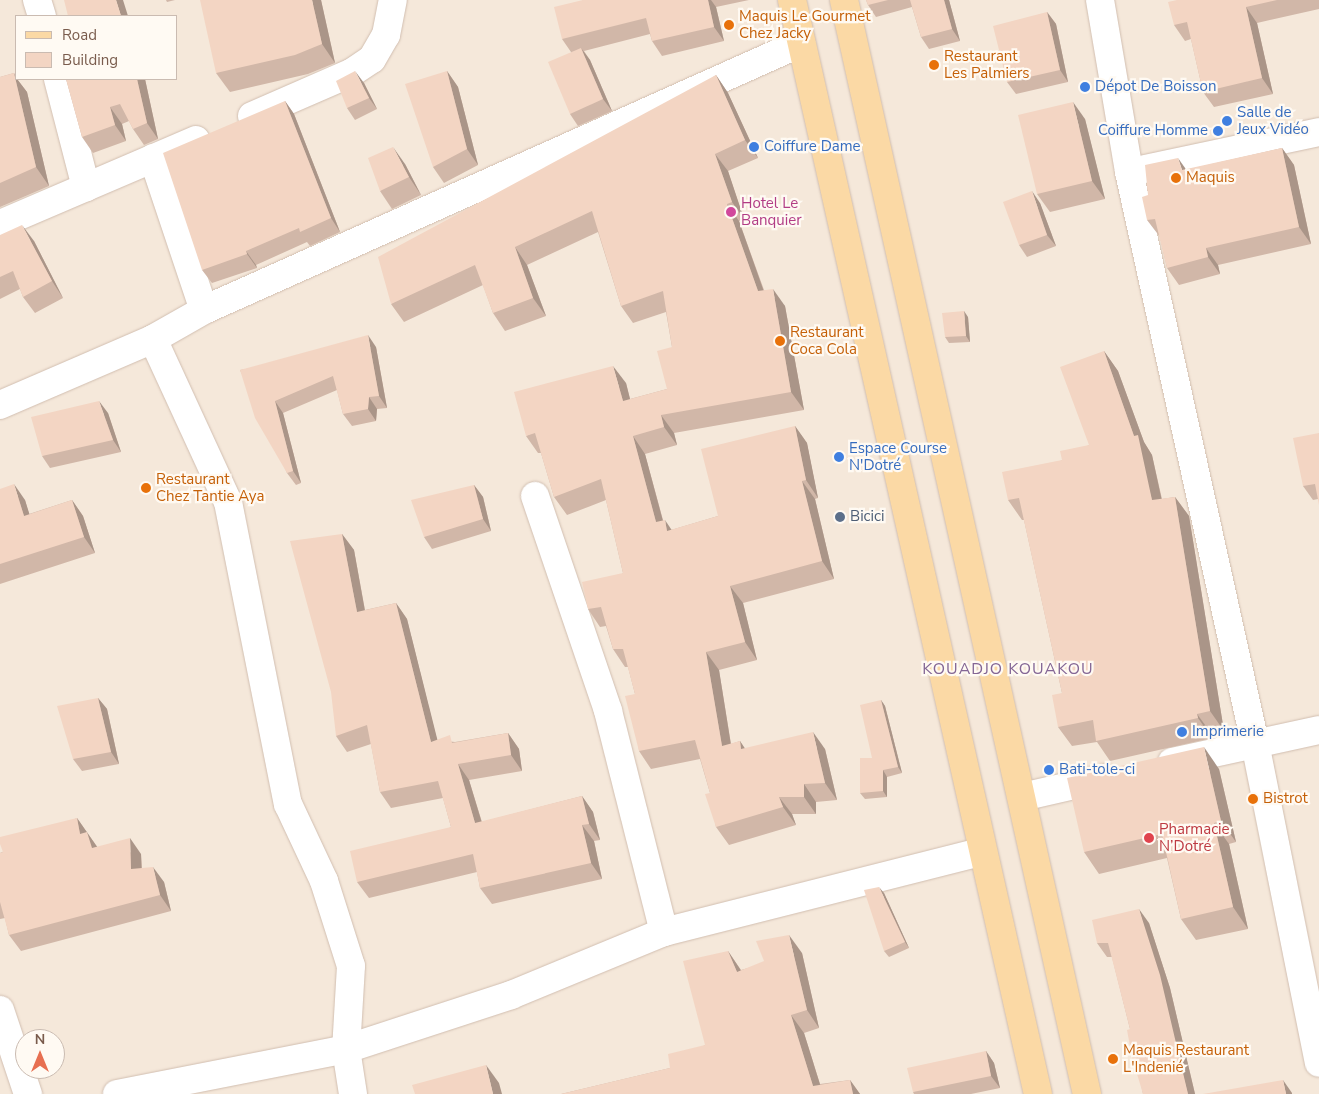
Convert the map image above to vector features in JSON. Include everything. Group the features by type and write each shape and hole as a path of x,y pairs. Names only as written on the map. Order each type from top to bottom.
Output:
{"main road":[{"path":"792,0 981,852 1038,1094"},
{"path":"844,0 1087,1094"}],"street":[{"path":"38,0 42,15"},
{"path":"0,224 351,72 372,59 386,35 393,0"},
{"path":"1100,0 1129,172 1255,743 1319,1063"},
{"path":"0,405 153,339 204,310 801,43"},
{"path":"58,80 86,187"},
{"path":"1129,172 1319,132"},
{"path":"153,158 204,310"},
{"path":"153,339 228,502 288,804 324,881 351,966 346,1049 353,1094"},
{"path":"535,496 608,711 664,932"},
{"path":"1022,798 1255,743 1319,730"},
{"path":"117,1094 346,1049 511,995 664,932 981,852"},
{"path":"0,1010 28,1094"}],"shaded area":[{"path":"0,0 1319,0 1319,1094 0,1094"}],"building":[{"path":"64,0 116,0 121,15 68,15"},
{"path":"200,0 312,0 322,44 295,55 216,73"},
{"path":"583,0 708,0 714,27 652,41 646,18 562,39 554,7"},
{"path":"866,0 888,0 868,5"},
{"path":"910,0 944,0 952,29 921,37"},
{"path":"1177,0 1277,0 1246,7 1262,78 1203,92 1187,22 1174,25 1168,2"},
{"path":"1047,12 1060,70 1007,82 993,26"},
{"path":"581,48 603,99 570,114 548,62"},
{"path":"355,71 369,98 347,108 336,81"},
{"path":"447,71 467,149 433,167 405,84"},
{"path":"14,73 36,167 0,183 0,77"},
{"path":"716,75 745,140 715,154 732,202 727,204 758,291 773,289 791,392 661,415 664,427 633,436 656,522 665,520 667,531 718,516 701,449 795,426 806,480 802,481 822,561 730,586 745,642 706,652 722,746 740,741 741,749 813,732 825,783 804,784 804,797 779,797 783,807 716,827 705,794 710,793 695,740 639,751 625,696 635,694 623,649 613,649 601,607 588,609 582,582 623,573 601,479 554,497 535,433 526,436 514,392 613,366 623,401 667,389 657,351 672,347 663,291 621,306 592,211 515,247 533,298 493,313 475,265 391,304 378,257"},
{"path":"66,80 137,80 147,123 133,129 120,104 110,107 115,125 82,137"},
{"path":"285,101 331,218 300,232 299,228 246,251 247,254 202,270 163,153"},
{"path":"1073,102 1092,181 1037,194 1018,115"},
{"path":"393,147 409,177 380,191 368,158"},
{"path":"1282,148 1299,227 1206,248 1208,257 1167,268 1155,219 1147,220 1142,197 1148,195 1145,165 1178,158 1182,170"},
{"path":"1032,191 1047,235 1019,245 1003,202"},
{"path":"22,225 52,281 23,297 13,271 0,277 0,235"},
{"path":"964,311 966,336 945,337 942,313"},
{"path":"368,335 379,396 369,397 368,409 343,414 333,376 275,401 293,471 287,473 255,418 240,370"},
{"path":"1104,351 1134,436 1138,435 1152,500 1175,497 1210,711 1197,714 1198,718 1096,741 1093,720 1058,727 1052,695 1062,693 1019,498 1008,500 1002,472 1062,460 1060,451 1089,445 1060,367"},
{"path":"99,401 113,440 42,456 31,417"},
{"path":"1319,433 1319,505 1315,484 1303,486 1293,438"},
{"path":"14,484 24,516 72,500 84,537 0,564 0,489"},
{"path":"474,485 483,519 424,537 411,500"},
{"path":"342,534 357,612 396,603 431,742 450,735 452,743 508,733 511,755 458,764 475,823 582,796 589,824 582,825 591,863 480,888 473,854 357,882 350,851 451,827 438,781 380,792 367,725 336,736 331,692 290,541"},
{"path":"98,698 111,752 73,759 57,706"},
{"path":"881,700 898,767 883,770 883,791 860,793 860,758 872,758 860,705"},
{"path":"1204,747 1221,821 1214,823 1233,907 1181,919 1162,834 1084,852 1067,778"},
{"path":"77,818 80,834 87,832 92,848 130,838 131,869 153,867 160,895 9,935 0,902 0,853 3,852 0,837"},
{"path":"879,887 905,942 884,951 864,890"},
{"path":"1139,909 1160,975 1188,1094 1143,1094 1132,1057 1127,1030 1130,1029 1108,943 1097,943 1092,920"},
{"path":"789,935 807,1010 791,1015 813,1086 850,1080 853,1094 561,1094 670,1068 668,1054 705,1045 683,961 728,951 737,972 764,961 756,941"},
{"path":"986,1051 991,1076 913,1092 907,1068"},
{"path":"486,1065 493,1094 415,1094 412,1085"},
{"path":"1283,1080 1286,1094 1203,1094"}],"place":[{"name":"Maquis Le Gourmet Chez Jacky","path":"729,25"},
{"name":"Restaurant Les Palmiers","path":"934,65"},
{"name":"Dépot De Boisson","path":"1085,87"},
{"name":"Salle de Jeux Vidéo","path":"1227,121"},
{"name":"Coiffure Homme","path":"1218,131"},
{"name":"Coiffure Dame","path":"754,147"},
{"name":"Maquis","path":"1176,178"},
{"name":"Hotel Le Banquier","path":"731,212"},
{"name":"Restaurant Coca Cola","path":"780,341"},
{"name":"Espace Course N'Dotré","path":"839,457"},
{"name":"Restaurant Chez Tantie Aya","path":"146,488"},
{"name":"Bicici","path":"840,517"},
{"name":"Imprimerie","path":"1182,732"},
{"name":"Bati-tole-ci","path":"1049,770"},
{"name":"Bistrot","path":"1253,799"},
{"name":"Pharmacie N’Dotré","path":"1149,838"},
{"name":"Maquis Restaurant L'Indenié","path":"1113,1059"}],"district":[{"name":"KOUADJO KOUAKOU","path":"1008,669"}]}
